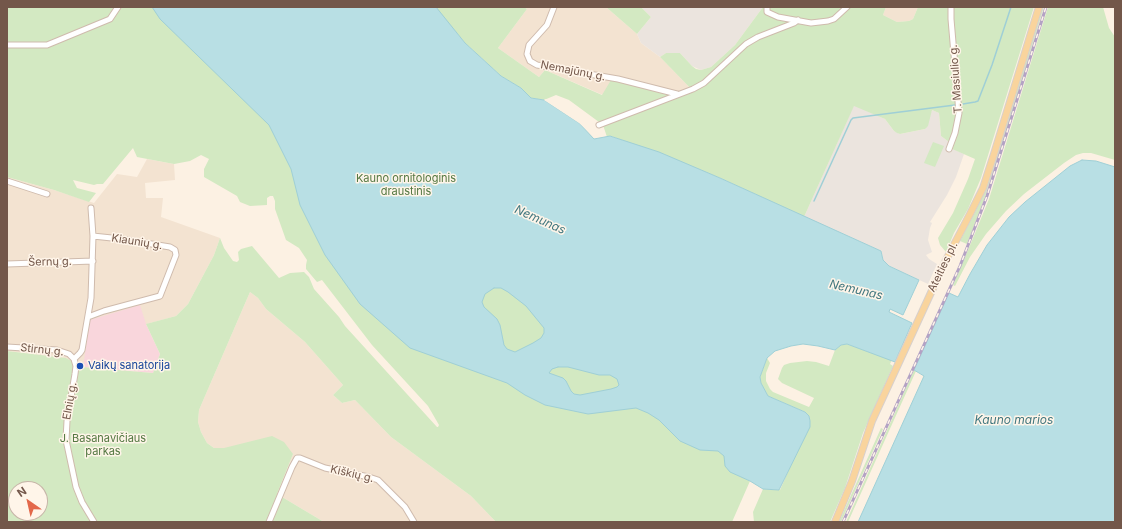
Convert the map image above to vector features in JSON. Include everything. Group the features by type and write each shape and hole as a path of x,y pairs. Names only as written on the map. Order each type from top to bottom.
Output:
{"main road":[{"name":"Ateities pl.","path":"835,522 852,481 872,421 955,241 976,201 988,172 1039,7"}],"street":[{"path":"7,45 47,45 110,19 118,7"},
{"name":"Nemajūnų g.","path":"554,7 547,25 529,45 527,54 530,61 537,65 618,79 677,94"},
{"path":"767,7 767,12 778,17 812,23 834,19 847,7"},
{"name":"T. Masiulio g.","path":"949,149 955,133 959,113 951,7"},
{"path":"599,125 693,89 704,83 740,49 752,40 798,20"},
{"path":"7,181 47,194"},
{"name":"Elnių g.","path":"91,208 93,236 91,298 82,350 74,359 76,366 67,421 66,440 76,487 82,502 94,522"},
{"name":"Kiaunių g.","path":"88,317 160,296 176,255 175,250 170,247 121,238 93,236"},
{"name":"Šernų g.","path":"7,264 93,261"},
{"name":"Stirnų g.","path":"7,347 57,350 69,354 74,359"},
{"name":"Kiškių g.","path":"269,522 297,458 304,459 325,468 378,480 405,507 414,522"}],"shaded area":[{"path":"524,7 606,7 637,34 641,43 660,57 694,92 679,96 603,95 545,70 539,77 498,48 527,9"},
{"path":"641,7 763,7 735,45 711,67 701,70 692,66 680,53 666,53 660,57 641,43 637,34 651,17"},
{"path":"886,7 918,7 913,19 909,21 897,22 883,15"},
{"path":"854,105 885,119 894,131 900,134 925,129 932,110 939,113 941,136 949,142 951,148 964,154 956,177 947,195 930,222 932,223 928,240 932,252 926,255 937,264 928,284 889,266 883,260 881,251 804,217"},
{"path":"147,159 174,164 175,180 145,183 146,198 163,198 161,217 220,238 214,255 188,304 176,316 147,324 83,367 66,358 7,351 7,177 94,203 117,174 137,177"},
{"path":"250,292 258,298 266,309 305,342 343,385 333,395 342,403 355,400 391,437 471,496 496,522 324,522 277,494 293,454 214,448 207,443 198,422 199,410"},
{"path":"140,305 146,324 160,354 153,373 83,367 90,320"}],"green space":[{"name":"J. Basanavičiaus parkas","path":"7,7 524,7 527,9 498,48 539,77 545,70 602,95 611,80 679,96 694,92 660,57 666,53 680,53 696,69 701,70 711,67 735,45 763,7 886,7 883,15 897,22 909,21 913,19 918,7 949,7 957,111 953,133 949,142 941,136 939,113 932,110 928,126 925,129 900,134 894,131 885,119 854,106 804,217 720,178 611,136 607,137 603,125 569,100 556,95 544,100 531,98 521,88 501,76 465,43 455,31 745,478 750,481 732,522 496,522 471,496 391,437 355,400 342,403 333,395 343,385 305,342 266,309 258,298 250,292 199,410 198,422 201,432 207,443 214,448 224,448 272,436 284,442 293,454 277,494 324,522 7,522 7,351 66,358 83,367 153,373 160,354 146,324 176,316 188,304 214,255 220,238 224,248 233,261 237,262 239,260 238,252 241,249 252,246 279,278 290,273 304,272 309,277 314,289 345,326 437,427 439,425 428,406 372,345 322,280 317,282 306,269 307,260 299,248 286,240 275,209 275,201 273,196 267,198 267,205 250,206 240,202 237,196 204,177 204,169 209,159 201,155 190,161 174,164 137,157 133,148 103,184 94,185 73,180 77,188 96,193 89,202 54,190 7,177"},
{"path":"606,7 641,7 651,17 637,34"},
{"path":"953,7 1034,7 981,178 968,209 954,233 946,252 940,245 938,238 953,213 975,159 950,148 959,128 961,116 960,82 953,23"},
{"path":"1042,7 1044,7 1004,139 984,200 967,244 960,241 988,182"},
{"path":"1048,7 1103,7 1109,28 1115,37 1115,160 1091,153 1076,155 1024,194 1006,211 986,234 970,257 955,286 953,285 989,199"},
{"path":"933,142 944,146 935,167 924,163"},
{"path":"847,344 892,360 890,364 893,366 863,433 845,488 830,522 754,522 753,512 763,489 780,490 810,421 809,416 805,412 768,396 761,383 760,377 767,358 770,363 766,373 766,381 770,389 773,392 809,407 814,398 782,383 778,379 782,368 784,365 790,363 807,361 829,366 835,350 841,345"},
{"path":"914,370 916,371 848,522 846,522"},
{"path":"881,428 883,429 841,522 839,522"}],"water":[{"name":"Kauno ornitologinis draustinis","path":"152,7 436,7 465,43 501,76 521,88 531,98 544,100 579,123 594,139 610,136 659,152 881,251 883,260 889,266 919,280 903,315 890,309 889,312 912,323 895,362 847,344 841,345 835,350 803,344 791,346 775,351 767,358 760,377 761,383 768,396 805,412 809,416 810,421 810,427 779,490 763,489 730,472 725,466 724,456 718,451 700,450 680,441 659,420 636,408 588,414 545,405 525,395 507,383 410,348 360,304 325,255 300,205 291,169 269,125 160,19","holes":["494,288 501,288 526,306 544,328 544,333 541,338 515,352 507,349 504,345 500,325 497,319 484,307 482,302 485,294","558,367 568,367 599,375 610,375 617,379 619,385 611,389 580,395 574,394 563,378 549,373 552,369"]},
{"name":"Kauno marios","path":"1082,160 1096,161 1115,167 1115,522 858,522 924,376 914,370 949,293 958,297 987,245 1009,217 1025,202 1070,166"}],"pier":[{"path":"546,99 592,132 590,133 579,123 544,100"}],"waterway":[{"path":"963,104 978,101 992,65 1011,7"},
{"path":"814,201 853,118 955,105"}],"railway":[{"path":"843,522 960,266 987,196 1046,7"}],"place":[{"name":"Vaikų sanatorija","path":"80,366"}],"water label":[{"name":"Nemunas","path":"540,220"},
{"name":"Nemunas","path":"856,290"}]}
